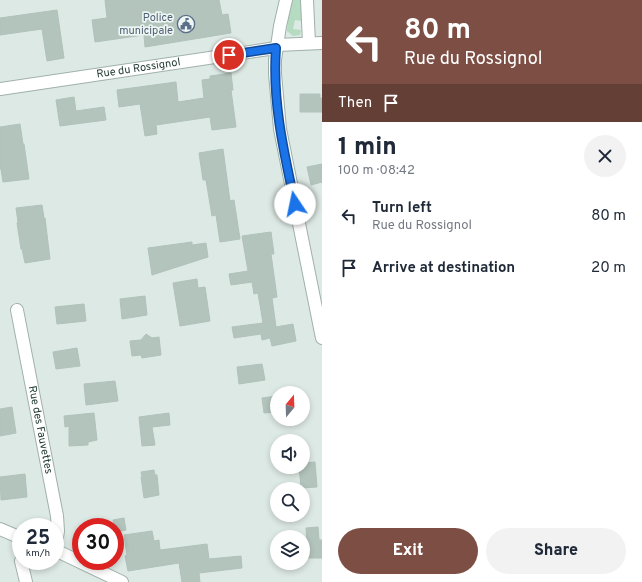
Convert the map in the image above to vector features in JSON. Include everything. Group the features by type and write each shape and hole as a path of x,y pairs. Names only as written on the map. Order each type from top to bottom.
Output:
{"street":[{"path":"286,0 276,46 275,74 280,129 322,338"},
{"path":"307,0 309,44"},
{"name":"Rue du Rossignol","path":"0,89 276,46 322,43"},
{"name":"Rue des Fauvettes","path":"17,310 57,518"},
{"path":"0,529 12,534"},
{"path":"64,554 122,582"},
{"path":"23,570 26,582"}],"green space":[{"path":"293,0 302,0 302,21 295,20 293,29 301,30 300,35 293,36 287,31"}],"building":[{"name":"Police municipale","path":"105,0 219,0 222,15 228,14 231,33 145,47 144,35 95,42 92,20 107,18"},
{"path":"57,10 64,58 47,61 42,29 0,35 0,18"},
{"path":"231,73 233,90 231,90 236,127 212,130 210,117 156,125 157,134 145,136 140,104 119,107 117,90 176,82 178,102 204,98 202,80 210,79 210,76"},
{"path":"300,94 320,94 320,98 322,98 322,112 300,112"},
{"path":"74,97 76,111 104,107 106,120 60,126 56,100"},
{"path":"20,124 29,179 3,182 0,169 0,127"},
{"path":"223,149 230,201 234,200 240,239 220,242 216,215 212,216 206,180 203,180 199,153"},
{"path":"322,164 322,182 311,185 307,167"},
{"path":"42,205 50,259 25,263 21,249 16,208"},
{"path":"271,232 274,254 271,254 277,297 272,298 276,327 293,324 296,341 272,346 270,338 262,340 261,334 234,338 232,327 263,323 258,293 254,294 252,282 231,285 229,274 248,271 242,236"},
{"path":"192,242 192,245 206,243 208,257 152,275 148,248"},
{"path":"197,279 198,288 205,287 210,321 180,326 173,283"},
{"path":"145,296 147,315 122,319 120,299"},
{"path":"84,304 86,321 57,324 55,307"},
{"path":"146,334 152,338 159,337 161,355 142,358 141,355 132,356 130,341 141,340"},
{"path":"77,348 80,366 56,369 53,352"},
{"path":"262,364 265,380 239,384 237,367"},
{"path":"115,381 118,401 86,405 84,384"},
{"path":"270,397 270,413 264,413 262,398"},
{"path":"12,407 16,433 0,436 0,409"},
{"path":"94,413 97,440 88,442 88,445 69,446 69,426 65,427 64,416"},
{"path":"169,413 170,425 152,427 155,445 142,446 139,417"},
{"path":"310,462 315,462 317,487 310,487 310,482 300,482 300,474 310,474"},
{"path":"154,470 155,475 157,475 159,495 144,498 141,472"},
{"path":"25,474 27,497 1,500 0,477"},
{"path":"124,518 126,530 124,530"},
{"path":"318,527 319,540 322,540 322,558 310,558 310,530 306,530 306,528"},
{"path":"152,531 154,541 159,540 160,550 207,544 209,559 241,556 242,568 199,573 200,582 182,582 179,563 128,571 125,556 127,555 124,535"}],"place":[{"name":"Police municipale","path":"186,24"}],"route":[{"path":"229,55 276,48 275,74 280,129 295,204"}]}
